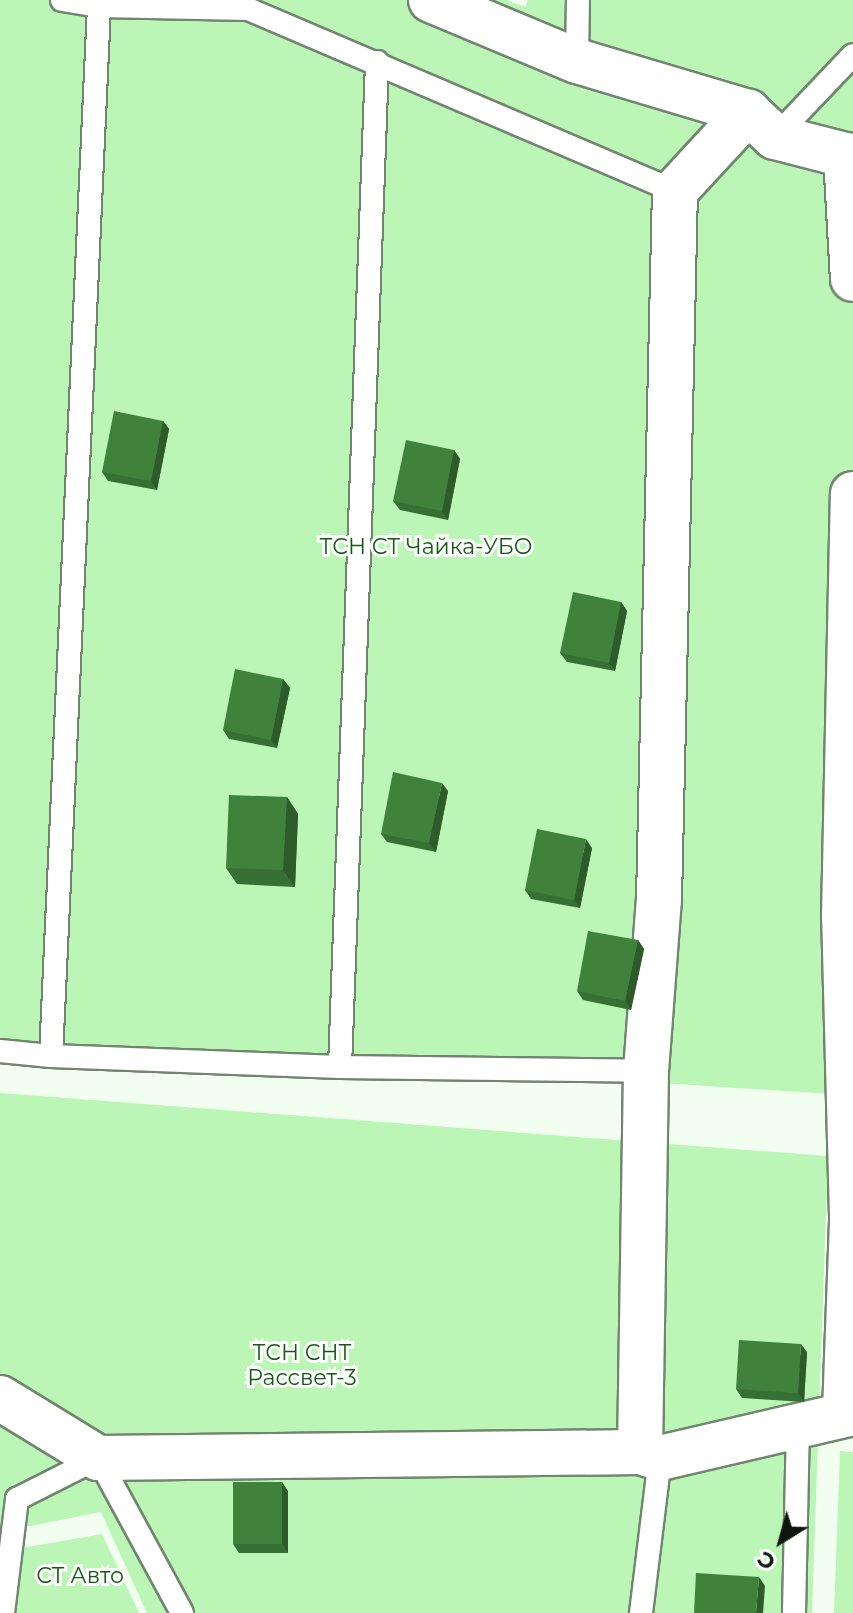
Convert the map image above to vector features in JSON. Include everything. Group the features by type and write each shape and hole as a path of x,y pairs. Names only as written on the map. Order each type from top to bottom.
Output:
{"street":[{"path":"431,0 577,61 850,156 853,279"},
{"path":"650,1455 646,1071 659,900 675,191 762,125"},
{"path":"0,1398 98,1458 650,1455 849,1413 853,1217 848,914 853,494"}],"lane":[{"path":"62,0 99,6 248,9 675,191"},
{"path":"577,61 578,0"},
{"path":"51,1056 99,6"},
{"path":"762,125 853,55"},
{"path":"340,1067 377,62"},
{"path":"0,1051 51,1056 340,1067 646,1071"},
{"path":"794,1613 798,1426"},
{"path":"641,1613 650,1455"},
{"path":"3,1613 17,1499 98,1458 182,1613"}],"green space":[{"name":"ТСН СТ Чайка-УБО","path":"0,0 506,0 525,7 528,0 853,0 853,788 832,1094 0,1041"},
{"name":"ТСН СНТ Рассвет-3","path":"0,1093 828,1156 812,1613 147,1613 101,1512 0,1532"},
{"path":"840,1451 853,1452 853,1613 834,1613"},
{"name":"СТ Авто","path":"102,1534 139,1613 0,1613 0,1552"}],"building":[{"path":"114,411 163,421 151,481 102,472"},
{"path":"406,440 454,450 442,511 393,501"},
{"path":"573,592 621,602 609,663 560,653"},
{"path":"235,669 283,679 271,740 223,730"},
{"path":"393,772 442,783 429,843 381,834"},
{"path":"229,795 287,797 283,870 226,868"},
{"path":"537,829 586,839 574,900 525,890"},
{"path":"588,931 638,940 625,1001 577,991"},
{"path":"739,1340 801,1344 798,1393 736,1389"},
{"path":"233,1482 282,1482 282,1544 233,1544"},
{"path":"696,1573 759,1577 756,1613 694,1613"}]}
